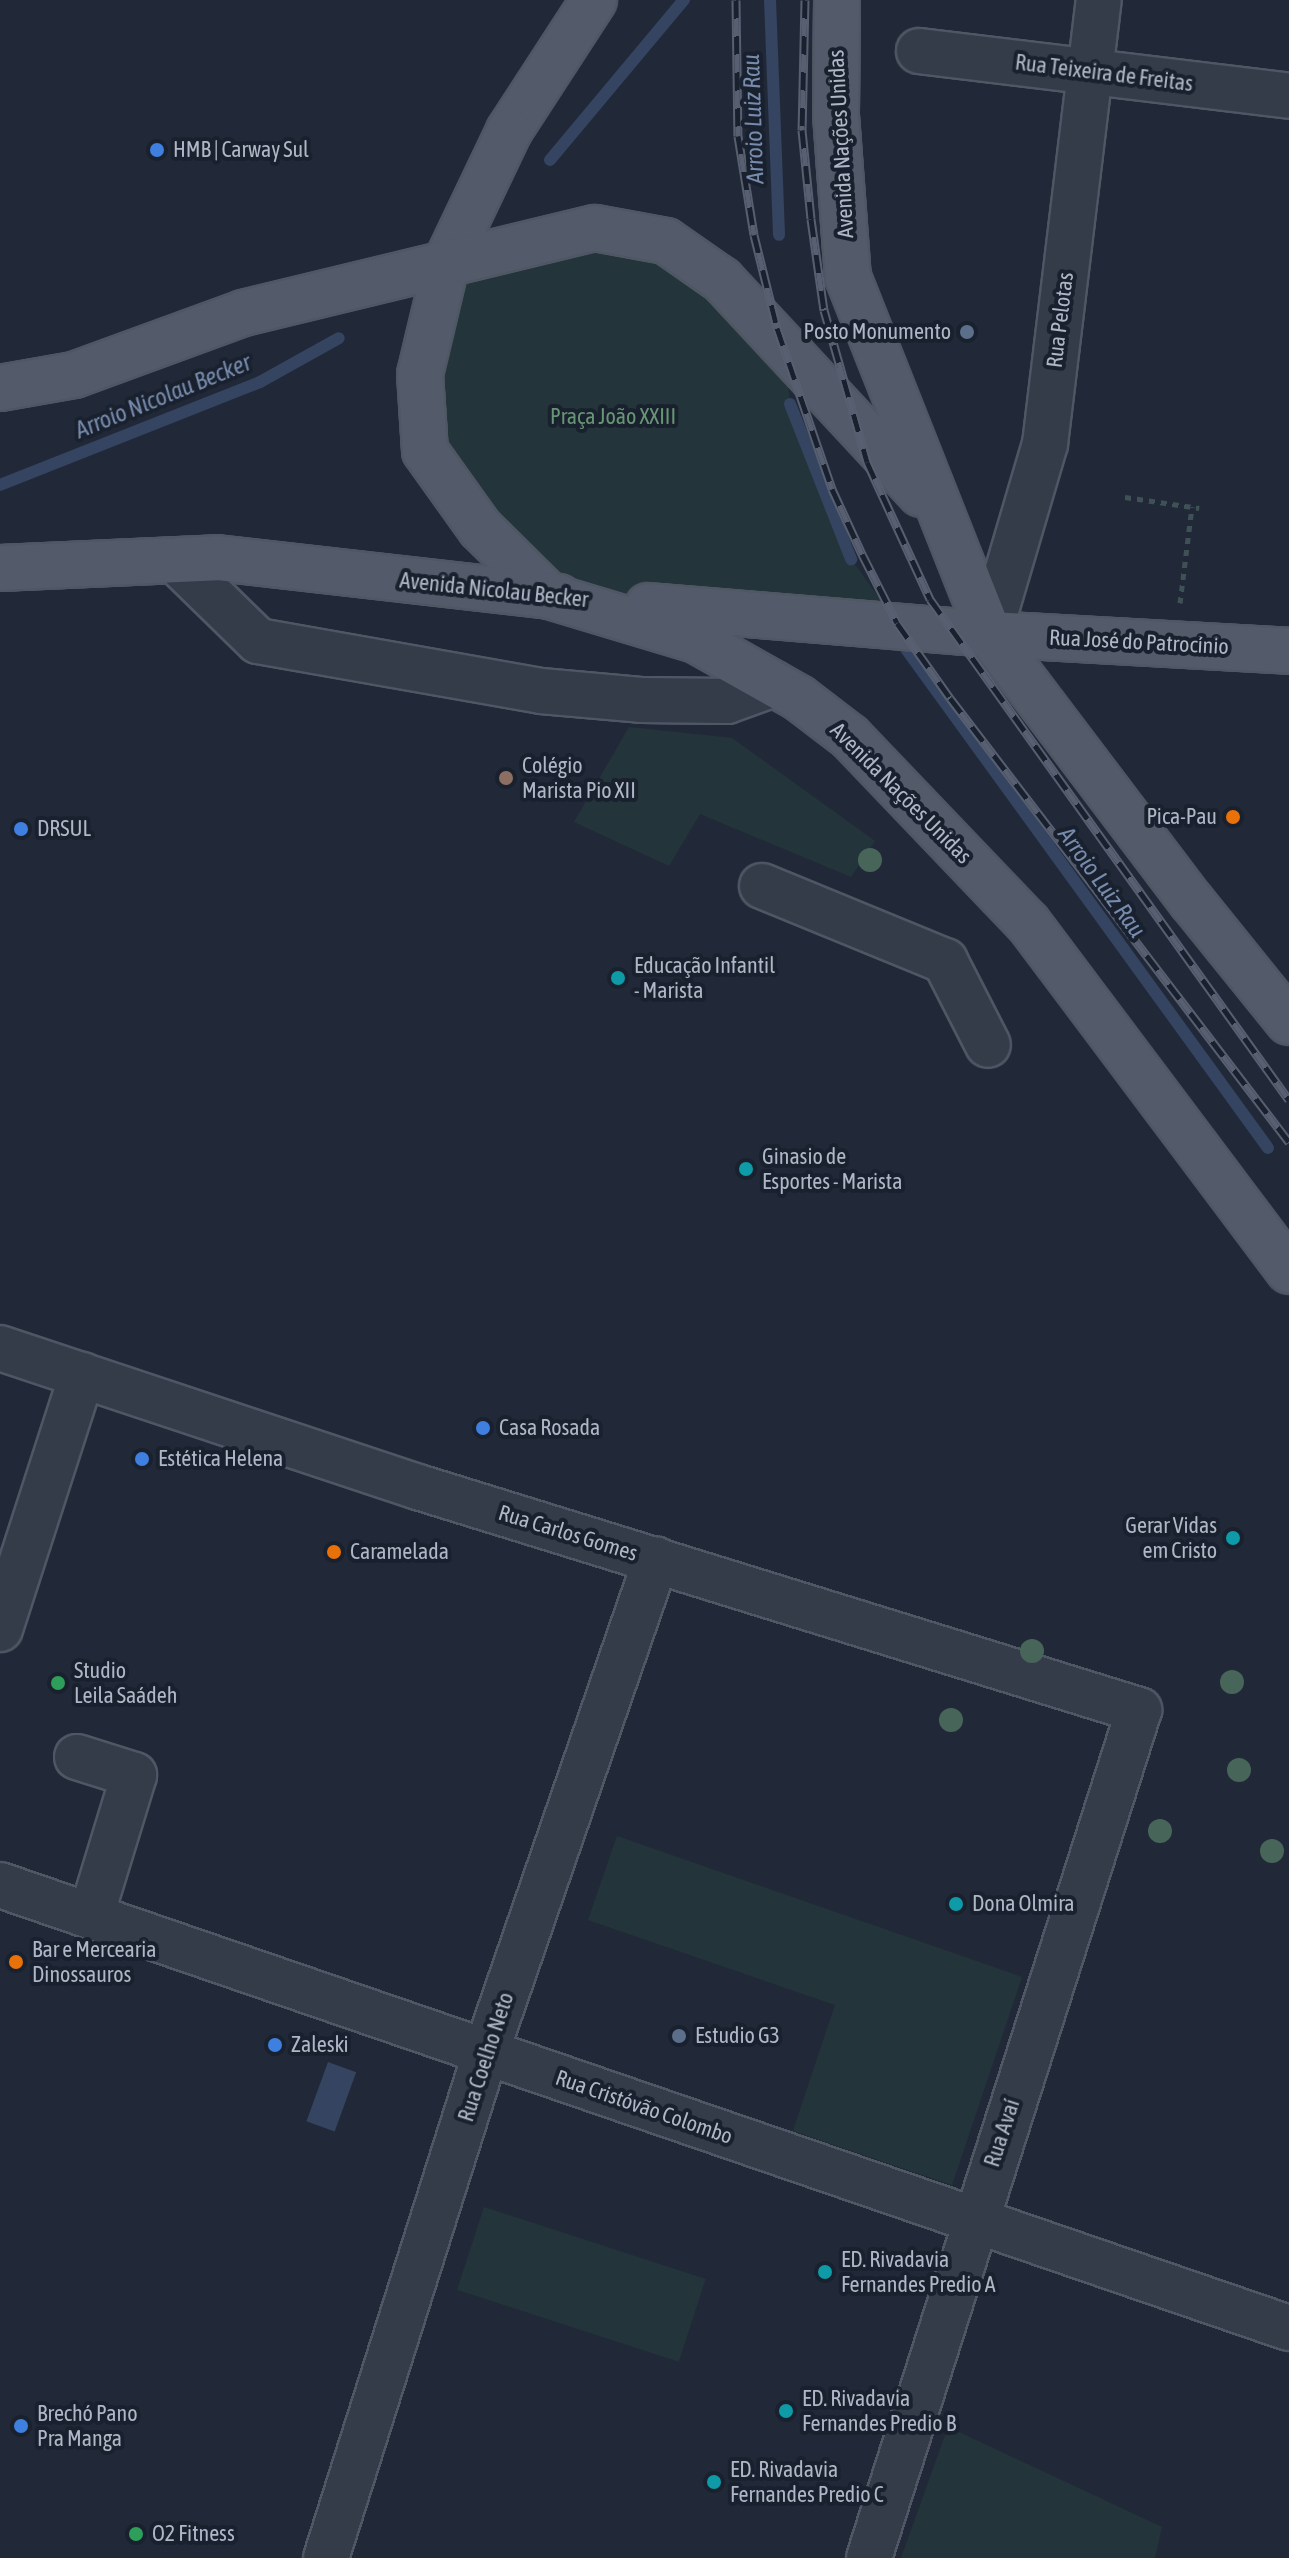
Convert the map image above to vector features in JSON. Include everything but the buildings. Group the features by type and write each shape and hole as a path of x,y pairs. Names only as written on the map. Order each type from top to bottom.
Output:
{"main road":[{"name":"Avenida Nações Unidas","path":"594,0 509,131 447,261 420,374 425,451 480,528 549,596 696,640 799,698 850,737 1028,923 1287,1263"},
{"name":"Avenida Nações Unidas","path":"837,0 836,115 848,277 989,634 1192,902 1289,1022"},
{"path":"0,388 74,375 243,313 447,261 595,228 666,241 722,280 939,513"},
{"name":"Avenida Nicolau Becker","path":"0,568 217,558 549,596 989,634"},
{"name":"Rua José do Patrocínio","path":"989,634 1289,651"}],"street":[{"name":"Rua Pelotas","path":"989,634 1045,444 1099,0"},
{"name":"Rua Teixeira de Freitas","path":"919,51 1289,96"},
{"path":"175,560 258,641 541,691 628,699 727,701 774,684"},
{"path":"762,886 945,961 988,1045"},
{"name":"Rua Carlos Gomes","path":"0,1348 406,1483 1139,1710"},
{"path":"0,1629 82,1375"},
{"name":"Rua Coelho Neto","path":"326,2558 486,2052 656,1560"},
{"name":"Rua Avaí","path":"869,2558 1139,1710"},
{"path":"77,1757 134,1775 91,1916"},
{"name":"Rua Cristóvão Colombo","path":"0,1885 1289,2328"}],"path":[{"path":"1125,497 1199,508"},
{"path":"1179,644 1180,597 1192,507"}],"green space":[{"name":"Praça João XXIII","path":"666,241 784,346 790,404 851,559 903,631 549,596 425,451 447,261"},
{"path":"629,727 732,738 875,841 851,877 700,814 669,866 574,822"},
{"path":"617,1836 1022,1977 952,2185 793,2131 835,2005 588,1920"},
{"path":"484,2207 706,2279 679,2362 457,2290"},
{"path":"948,2427 1162,2527 1155,2558 901,2558"}],"water":[{"path":"328,2062 356,2072 335,2131 306,2121"}],"waterway":[{"name":"Arroio Nicolau Becker","path":"550,160 684,0"},
{"name":"Arroio Luiz Rau","path":"770,0 779,235"},
{"name":"Arroio Nicolau Becker","path":"0,485 260,382 339,338"},
{"name":"Arroio Luiz Rau","path":"790,404 851,559"},
{"name":"Arroio Luiz Rau","path":"901,642 1268,1148"}],"railway":[{"path":"736,0 738,136 754,235 777,328 832,489 862,554 897,623 950,698 1289,1142"},
{"path":"805,0 802,130 811,219 824,310 867,462 930,599 1289,1100"}],"place":[{"name":"HMB | Carway Sul","path":"157,150"},
{"name":"Posto Monumento","path":"967,332"},
{"name":"Colégio Marista Pio XII","path":"506,778"},
{"name":"Pica-Pau","path":"1233,817"},
{"name":"DRSUL","path":"21,829"},
{"name":"Educação Infantil - Marista","path":"618,978"},
{"name":"Ginasio de Esportes - Marista","path":"746,1169"},
{"name":"Casa Rosada","path":"483,1428"},
{"name":"Estética Helena","path":"142,1459"},
{"name":"Gerar Vidas em Cristo","path":"1233,1538"},
{"name":"Caramelada","path":"334,1552"},
{"name":"Studio Leila Saádeh","path":"58,1683"},
{"name":"Dona Olmira","path":"956,1904"},
{"name":"Bar e Mercearia Dinossauros","path":"16,1962"},
{"name":"Estudio G3","path":"679,2036"},
{"name":"Zaleski","path":"275,2045"},
{"name":"ED. Rivadavia Fernandes Predio A","path":"825,2272"},
{"name":"ED. Rivadavia Fernandes Predio B","path":"786,2411"},
{"name":"Brechó Pano Pra Manga","path":"21,2426"},
{"name":"ED. Rivadavia Fernandes Predio C","path":"714,2482"},
{"name":"O2 Fitness","path":"136,2534"}]}
